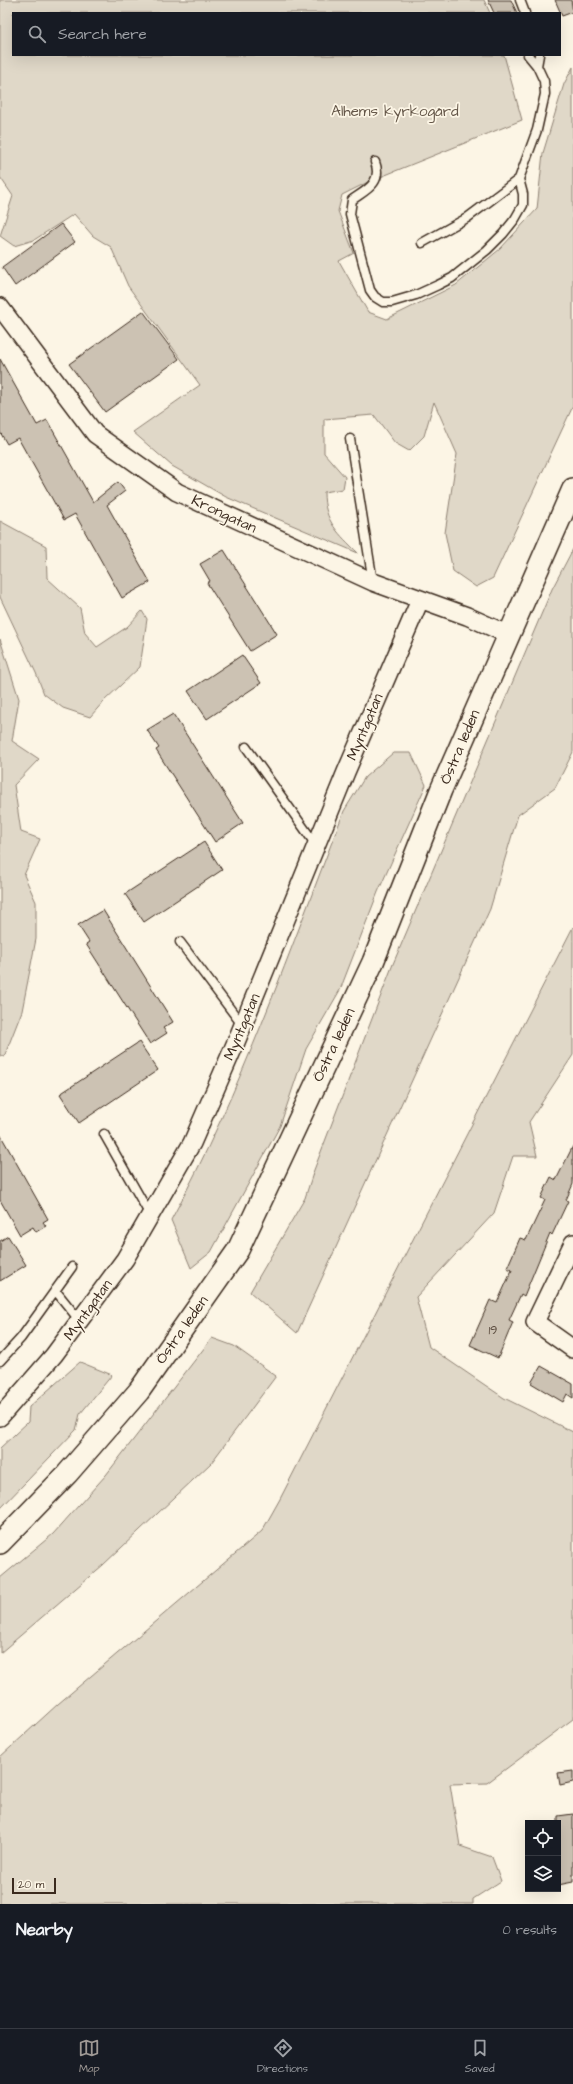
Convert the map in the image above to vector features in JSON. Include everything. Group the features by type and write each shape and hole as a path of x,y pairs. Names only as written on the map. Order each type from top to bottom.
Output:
{"street":[{"name":"Krongatan","path":"0,307 95,434 177,492 373,582 467,616 509,635"},
{"name":"Östra leden","path":"0,1543 67,1474 139,1391 238,1250 373,962 442,790 573,490"},
{"name":"Myntgatan","path":"0,1417 54,1355 125,1259 192,1143 243,1026 316,845 420,600"},
{"path":"573,1243 535,1322 573,1350"}],"lane":[{"path":"520,0 525,12"},
{"path":"422,244 467,218 519,178 529,155 542,111 544,81 537,66 529,56"},
{"path":"537,66 539,56"},
{"path":"376,162 378,176 367,191 352,200 350,214 366,280 375,297 383,302 402,300 452,278 487,250 503,234 523,205 523,194 519,178"},
{"path":"350,439 373,582"},
{"path":"246,747 316,845"},
{"path":"180,942 243,1026"},
{"path":"104,1134 150,1216"},
{"path":"0,1361 21,1338 72,1267"},
{"path":"55,1290 80,1321"}],"green space":[{"name":"Alhems kyrkogård","path":"0,0 484,0 490,12 12,12 12,56 504,56 522,120 368,182 342,195 338,211 354,253 339,261 368,312 387,319 456,285 500,249 537,209 543,153 564,84 573,67 573,406 493,578 476,587 453,571 445,533 457,454 434,402 424,436 409,451 395,443 374,415 324,419 324,453 345,477 343,489 324,492 327,512 334,527 358,553 226,497 172,466 133,432 200,385 128,286 111,247 93,236 74,214 34,240 14,246 0,236 13,196 0,177"},
{"path":"0,521 46,546 47,578 80,608 85,633 97,647 127,627 142,611 147,619 140,667 104,701 90,717 63,708 44,694 36,673 0,597"},
{"path":"573,549 573,752 555,788 518,815 490,909 297,1333 250,1292 305,1198 314,1170 393,964 552,589"},
{"path":"0,639 19,699 12,741 39,759 14,785 21,832 40,839 24,875 36,902 36,939 22,1011 4,1057 0,1055"},
{"path":"393,753 411,753 426,785 378,892 340,990 306,1049 280,1126 211,1252 191,1268 171,1220 197,1171 243,1070 344,811 365,777"},
{"path":"573,927 573,1055 529,1122 537,1156 513,1156 494,1213 416,1297 429,1347 504,1398 573,1432 573,1719 487,1783 450,1784 460,1846 492,1857 501,1881 473,1899 473,1904 0,1904 0,1757 58,1704 262,1531 280,1499"},
{"path":"212,1338 234,1346 276,1376 211,1463 103,1565 0,1653 0,1578 53,1534 106,1475"},
{"path":"80,1362 112,1375 80,1414 76,1430 0,1509 0,1448 28,1422 29,1407"}],"building":[{"path":"488,0 511,0 517,12 494,12"},
{"path":"555,0 571,0 573,12 562,16"},
{"path":"61,224 75,242 15,286 2,267"},
{"path":"143,311 179,359 105,412 69,364"},
{"path":"0,359 37,425 47,420 93,502 118,482 125,491 107,505 150,582 122,598 75,514 64,520 18,438 7,444 0,432"},
{"path":"224,550 277,634 250,651 207,583 210,581 200,564"},
{"path":"242,655 261,683 207,719 188,691"},
{"path":"173,714 243,823 215,842 156,750 159,748 147,730"},
{"path":"204,842 222,870 144,922 125,894"},
{"path":"103,910 173,1022 163,1028 167,1033 150,1044 86,944 89,942 78,925"},
{"path":"139,1042 158,1070 79,1123 60,1094"},
{"path":"0,1134 48,1219 43,1222 46,1226 36,1232 33,1227 20,1235 0,1200"},
{"path":"573,1146 573,1184 566,1200 568,1201 552,1235 550,1233 524,1296 521,1294 509,1320 513,1322 498,1358 470,1345 490,1300 497,1303 512,1270 507,1268 520,1238 526,1240 545,1200 541,1198 551,1177 556,1180"},
{"path":"8,1236 26,1265 0,1281 0,1241"},
{"path":"541,1366 573,1384 573,1398 567,1394 563,1402 531,1383"},
{"path":"573,1771 573,1782 560,1785 558,1773"},
{"path":"573,1814 573,1882 561,1884 561,1820 558,1820 558,1816"}]}
